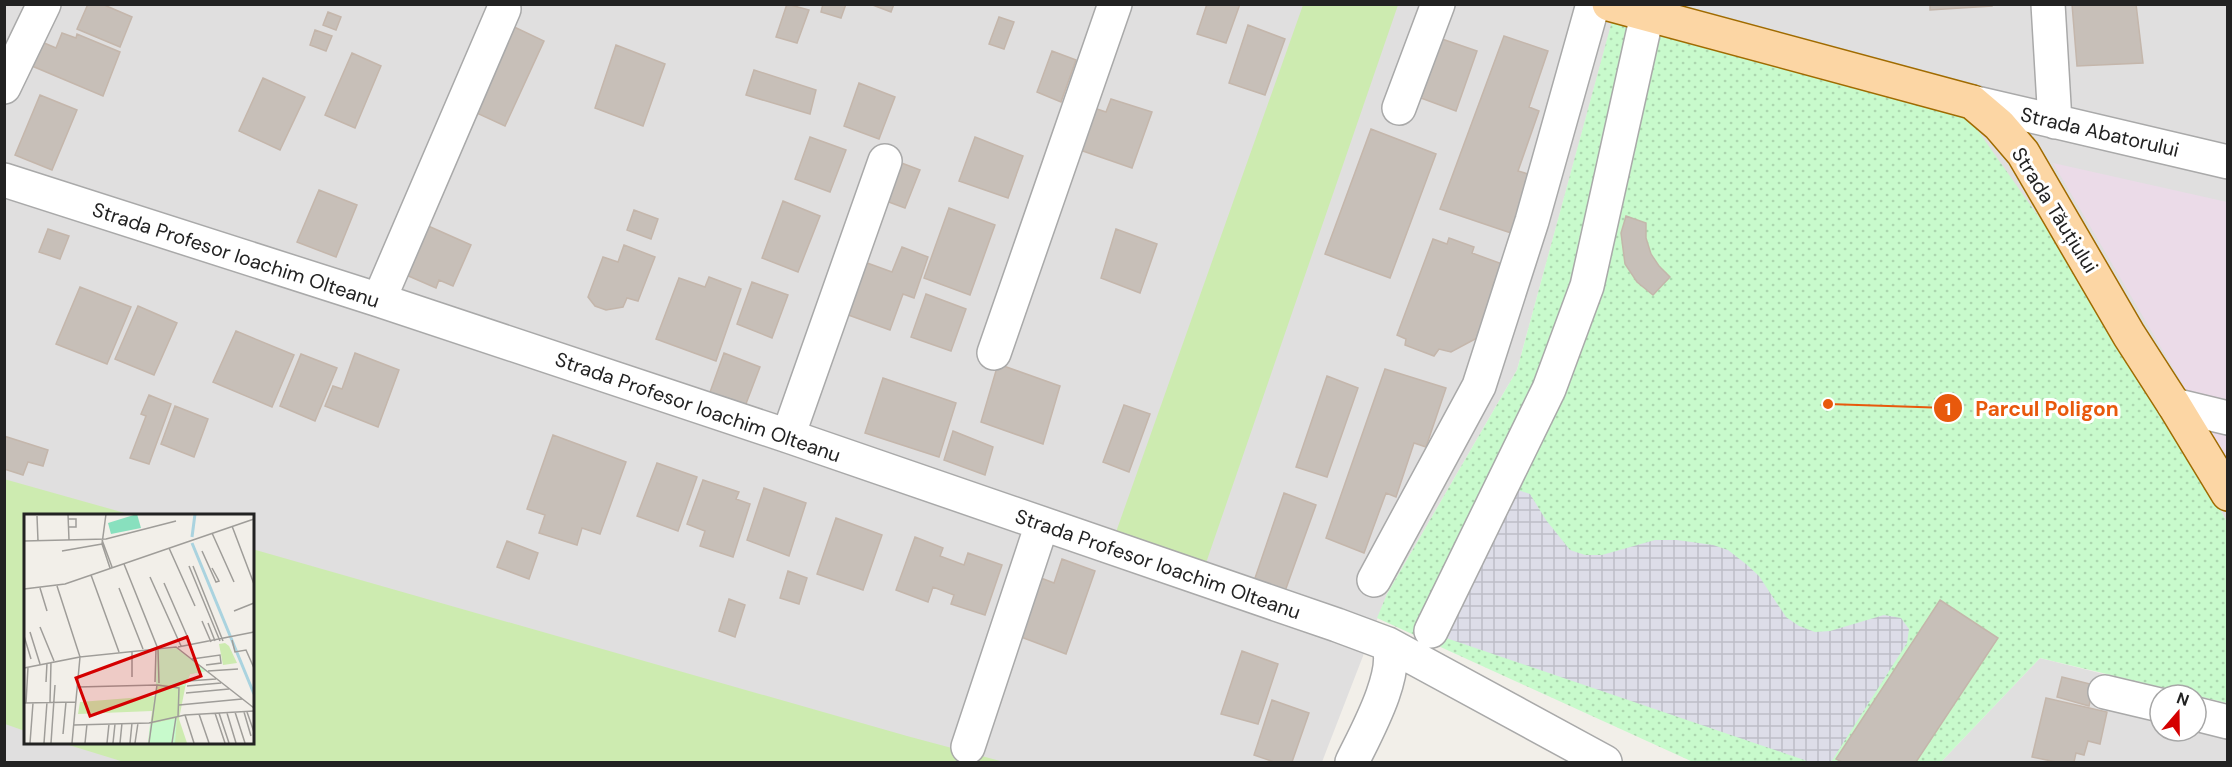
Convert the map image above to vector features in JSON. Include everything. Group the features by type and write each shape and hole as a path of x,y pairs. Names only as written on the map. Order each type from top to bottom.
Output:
{"main road":[{"name":"Strada Tăuțiului","path":"1609,4 1647,10 1972,102 1999,125 2023,153 2135,345 2228,494"}],"street":[{"path":"4,87 44,4"},
{"path":"994,353 1115,4"},
{"path":"1399,108 1438,4"},
{"path":"1374,580 1479,386 1532,221 1593,4"},
{"path":"2048,4 2055,122"},
{"path":"378,300 504,9"},
{"path":"1431,631 1549,390 1587,286 1647,10"},
{"name":"Strada Abatorului","path":"1972,102 2228,162"},
{"path":"788,436 885,161"},
{"name":"Strada Profesor Ioachim Olteanu","path":"4,180 378,300 788,436 1388,644 1605,762"},
{"path":"2174,405 2226,410"},
{"path":"968,747 1042,524"},
{"path":"1352,762 1378,707 1388,677 1391,652 1388,644"},
{"path":"2105,692 2148,702"},
{"path":"2208,717 2228,722"}],"shaded area":[{"path":"4,5 2227,5 2227,522 2180,438 1612,22 1517,370 1387,594 1322,762 5,762"},
{"path":"2053,163 2227,202 2227,460"},
{"path":"1512,488 1530,494 1546,520 1570,550 1585,555 1602,555 1655,540 1677,540 1713,545 1728,550 1759,576 1786,617 1799,626 1815,632 1830,631 1884,615 1901,618 1909,629 1907,643 1831,762 1810,762 1446,638"},
{"path":"2040,658 2148,685 2148,743 2208,743 2208,699 2227,703 2227,762 1941,762"}],"green space":[{"path":"1303,5 1398,5 1206,563 1116,532"},
{"path":"1612,21 1969,118 2067,257 2180,438 2227,522 2227,703 2208,698 2208,683 2148,684 2040,658 1941,762 1693,762 1377,618 1387,594 1517,370"},
{"path":"4,479 128,514 24,514 24,731 5,724"},
{"path":"254,550 1004,762 124,762 62,743 254,743"}],"building":[{"path":"88,4 102,4 132,17 120,47 77,29"},
{"path":"787,4 809,10 797,43 776,37"},
{"path":"823,4 846,4 841,18 821,12"},
{"path":"870,4 894,4 891,12"},
{"path":"1207,4 1240,4 1226,43 1197,34"},
{"path":"1930,4 1992,4 1992,6 1930,10"},
{"path":"2072,4 2136,4 2143,63 2077,66"},
{"path":"328,12 341,17 336,30 323,25"},
{"path":"999,17 1014,22 1004,49 989,44"},
{"path":"510,25 544,41 505,126 470,110"},
{"path":"1248,25 1285,39 1265,95 1229,83"},
{"path":"315,30 332,36 326,51 310,45"},
{"path":"62,33 76,38 77,34 120,52 103,96 32,66 42,42 56,48"},
{"path":"1504,36 1548,51 1529,107 1539,111 1518,171 1535,176 1514,234 1440,209"},
{"path":"1442,39 1477,51 1456,111 1421,98"},
{"path":"616,45 665,64 643,126 595,108"},
{"path":"1052,51 1076,60 1061,102 1037,92"},
{"path":"352,53 381,66 355,128 325,115"},
{"path":"754,70 816,90 810,114 746,95"},
{"path":"263,78 305,97 280,150 239,131"},
{"path":"859,83 895,97 879,139 844,126"},
{"path":"40,95 77,110 52,170 15,155"},
{"path":"1111,99 1152,112 1132,168 1077,149 1091,107 1106,112"},
{"path":"1371,129 1436,154 1390,278 1325,254"},
{"path":"810,137 846,150 830,192 795,179"},
{"path":"975,137 1023,156 1008,198 959,181"},
{"path":"891,159 920,170 905,208 878,198"},
{"path":"319,190 357,205 336,257 297,242"},
{"path":"783,201 820,216 798,272 762,258"},
{"path":"949,208 995,225 970,295 924,278"},
{"path":"634,210 658,219 651,239 627,230"},
{"path":"1626,216 1646,223 1646,238 1651,254 1670,277 1653,295 1637,282 1625,264 1621,233"},
{"path":"426,225 471,245 453,286 439,280 436,288 404,274"},
{"path":"48,229 69,236 60,259 39,252"},
{"path":"1116,229 1157,244 1140,293 1101,278"},
{"path":"1449,238 1474,247 1472,253 1502,264 1493,285 1492,330 1451,352 1439,349 1434,356 1405,345 1406,339 1397,335 1433,239 1447,244"},
{"path":"624,245 655,257 638,301 627,298 623,307 606,310 595,306 588,297 603,257 618,262"},
{"path":"902,247 928,257 914,298 903,294 890,330 840,312 859,260 892,272"},
{"path":"709,277 741,289 716,361 656,339 679,278 705,287"},
{"path":"752,282 788,295 772,338 737,324"},
{"path":"80,287 131,307 107,364 56,344"},
{"path":"926,294 966,309 951,351 911,337"},
{"path":"138,306 177,323 154,375 115,359"},
{"path":"236,331 294,355 272,407 213,382"},
{"path":"355,353 399,370 378,427 325,406 333,386 342,389"},
{"path":"724,353 760,367 744,409 709,395"},
{"path":"301,354 337,368 315,421 280,406"},
{"path":"998,364 1060,386 1043,444 981,422"},
{"path":"1385,369 1446,388 1426,447 1414,443 1396,497 1386,493 1364,553 1326,538"},
{"path":"1327,376 1358,388 1327,477 1296,467"},
{"path":"883,378 956,403 939,457 865,433"},
{"path":"149,395 171,404 149,464 130,458 146,416 141,414"},
{"path":"1124,405 1150,414 1129,472 1103,462"},
{"path":"175,406 208,419 194,457 161,444"},
{"path":"953,431 993,447 985,475 944,460"},
{"path":"553,435 626,462 600,534 582,528 577,545 539,533 545,515 527,509"},
{"path":"4,436 48,450 43,466 28,462 23,475 4,469"},
{"path":"657,463 697,477 678,531 637,516"},
{"path":"703,480 739,492 736,499 750,504 733,557 700,546 705,531 687,524"},
{"path":"764,488 806,503 789,556 747,540"},
{"path":"1284,493 1316,505 1284,594 1253,584"},
{"path":"836,518 882,535 863,590 817,574"},
{"path":"915,537 943,548 940,556 964,565 968,553 1002,565 985,615 951,604 954,595 933,587 928,602 896,590"},
{"path":"507,541 538,553 529,579 497,567"},
{"path":"1062,559 1095,571 1066,654 1021,637 1041,578 1054,583"},
{"path":"788,571 807,578 799,604 780,598"},
{"path":"729,599 745,605 735,637 719,631"},
{"path":"1940,600 1998,638 1916,762 1842,762 1836,759"},
{"path":"1242,651 1278,664 1258,724 1221,714"},
{"path":"2062,677 2094,685 2089,706 2057,697"},
{"path":"2046,698 2107,712 2100,744 2088,741 2084,755 2076,753 2074,762 2056,762 2032,757"},
{"path":"1272,700 1309,713 1292,762 1274,762 1254,755"}],"place":[{"name":"Parcul Poligon","path":"1828,404"}]}
